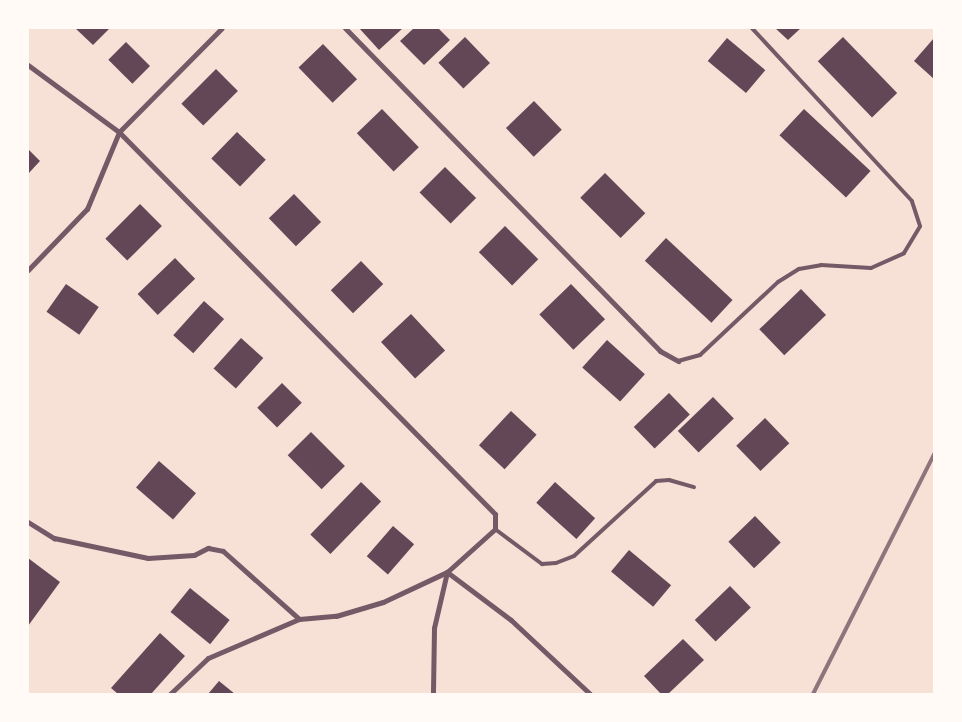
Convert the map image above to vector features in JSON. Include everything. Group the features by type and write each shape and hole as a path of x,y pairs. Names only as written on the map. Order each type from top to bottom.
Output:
{"street":[{"path":"28,270 87,209 119,132 222,28"},
{"path":"345,28 660,351 678,361"},
{"path":"28,66 119,132 495,514 495,529 447,572 383,602 336,616 299,618 208,658 170,694"},
{"path":"28,524 54,538 148,558 194,555 208,548 224,551 299,618"},
{"path":"433,694 434,628 447,572"},
{"path":"447,572 511,620 590,694"}],"lane":[{"path":"678,361 700,355 778,282 799,269 821,265 871,268 904,253 920,226 912,201 752,28"},
{"path":"495,529 542,564 556,563 574,556 656,482 668,480 694,487"}],"building":[{"path":"75,28 110,28 93,45"},
{"path":"359,28 403,28 379,50"},
{"path":"414,28 438,28 450,40 424,65 400,41"},
{"path":"775,28 801,28 788,40"},
{"path":"465,37 490,63 463,89 438,63"},
{"path":"843,37 897,93 872,117 818,61"},
{"path":"727,38 765,70 746,93 708,61"},
{"path":"934,38 934,79 914,61"},
{"path":"126,42 150,66 132,84 108,60"},
{"path":"323,44 357,79 333,103 299,68"},
{"path":"216,69 238,91 203,126 181,104"},
{"path":"534,101 562,130 534,157 506,128"},
{"path":"382,109 419,147 394,171 357,133"},
{"path":"804,109 871,171 846,197 779,135"},
{"path":"237,132 266,160 240,186 211,159"},
{"path":"28,149 40,161 28,174"},
{"path":"445,167 476,198 451,224 420,192"},
{"path":"605,173 645,213 621,238 580,198"},
{"path":"294,194 321,222 296,246 269,218"},
{"path":"140,204 162,226 127,261 105,239"},
{"path":"505,226 538,259 512,285 479,252"},
{"path":"666,238 733,300 711,323 645,261"},
{"path":"175,258 195,279 158,315 138,294"},
{"path":"361,261 383,284 353,313 331,290"},
{"path":"66,284 99,307 79,335 46,312"},
{"path":"571,284 605,319 573,350 539,315"},
{"path":"801,289 826,315 784,355 759,329"},
{"path":"204,301 224,319 193,353 173,335"},
{"path":"411,314 445,351 415,379 381,342"},
{"path":"241,338 263,358 236,389 214,368"},
{"path":"607,340 645,374 620,402 582,367"},
{"path":"282,383 302,403 277,428 257,408"},
{"path":"669,393 690,415 655,449 634,427"},
{"path":"713,397 734,419 699,453 678,431"},
{"path":"511,411 537,435 505,469 479,445"},
{"path":"765,418 789,443 761,471 736,446"},
{"path":"311,432 345,466 322,489 288,455"},
{"path":"159,461 196,493 173,520 136,487"},
{"path":"361,482 381,501 330,554 310,535"},
{"path":"555,482 595,518 576,539 536,503"},
{"path":"755,516 781,543 754,568 728,542"},
{"path":"393,526 414,544 388,575 367,556"},
{"path":"629,550 671,585 653,607 611,571"},
{"path":"28,558 60,582 28,626"},
{"path":"730,586 751,608 716,642 695,620"},
{"path":"190,588 230,620 210,644 170,612"},
{"path":"160,633 185,656 151,694 118,694 111,688"},
{"path":"683,639 704,660 668,694 661,694 644,676"},
{"path":"219,681 235,694 208,694"}],"railway":[{"path":"813,694 934,454"}]}
